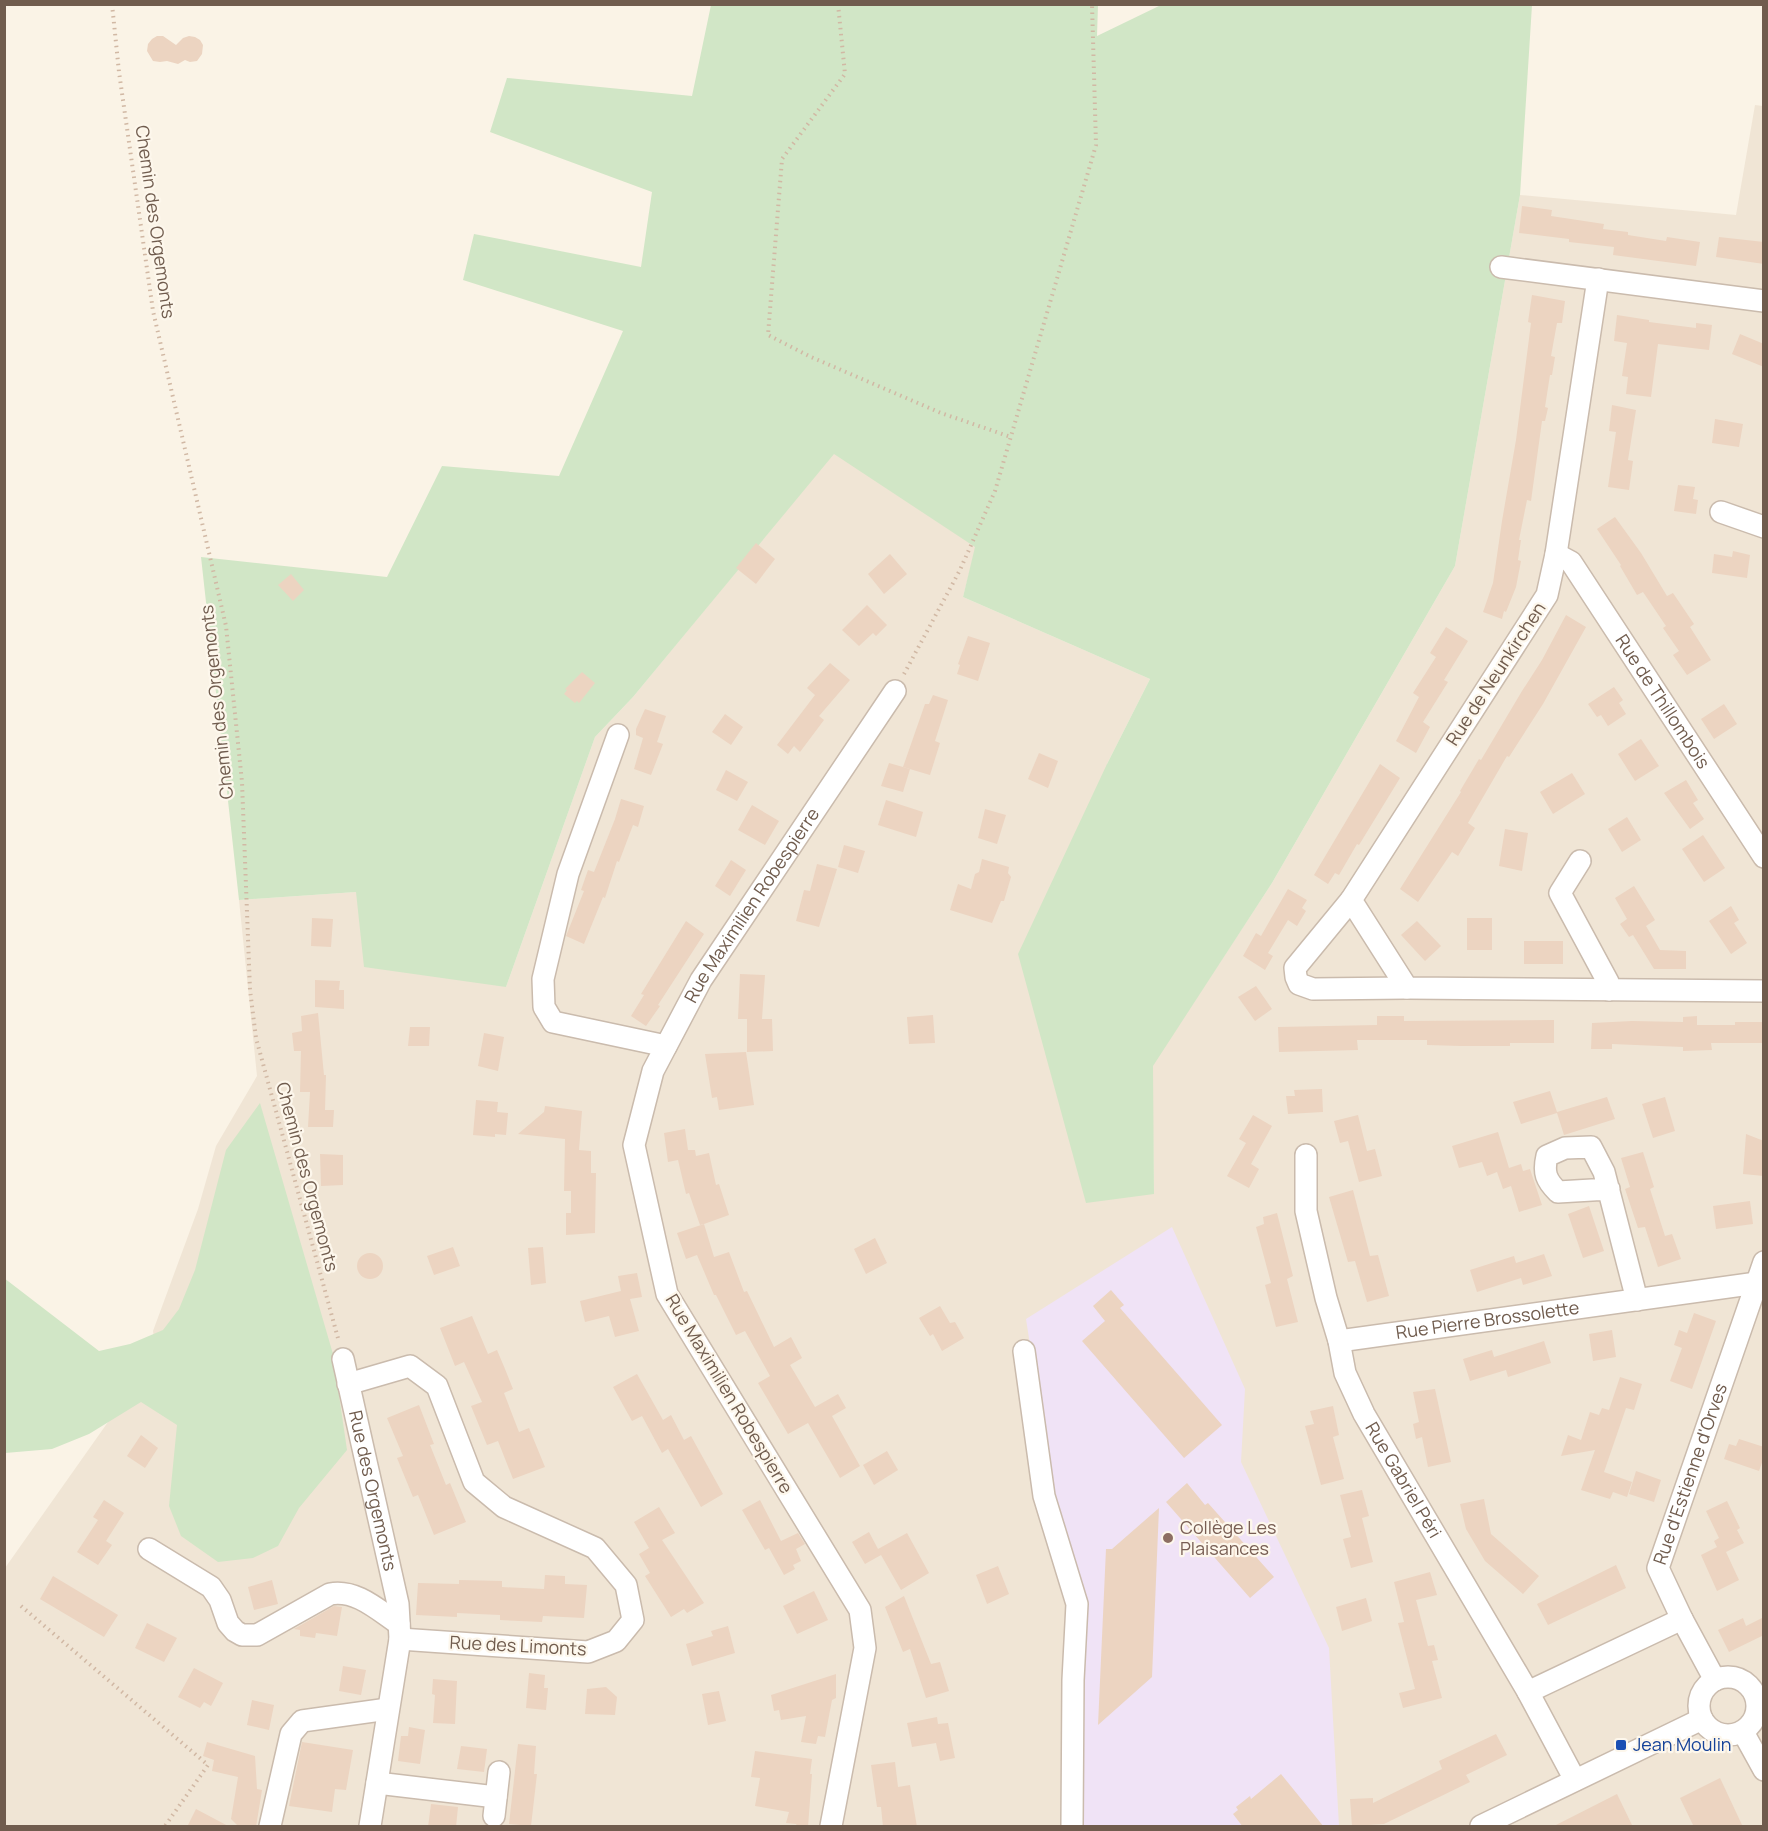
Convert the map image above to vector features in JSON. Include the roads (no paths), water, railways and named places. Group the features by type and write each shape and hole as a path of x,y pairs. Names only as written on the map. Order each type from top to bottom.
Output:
{"street":[{"path":"1501,267 1764,301"},
{"name":"Rue de Neunkirchen","path":"1598,279 1556,554 1547,595 1351,900 1295,968 1296,977 1299,984 1312,989 1764,991"},
{"path":"1721,512 1764,527"},
{"name":"Rue de Thillombois","path":"1556,554 1571,562 1764,857"},
{"name":"Rue Maximilien Robespierre","path":"831,1827 865,1648 860,1610 667,1294 634,1145 653,1071 701,980 895,691"},
{"path":"618,735 568,874 543,979 544,1007 553,1022 666,1046"},
{"path":"1580,861 1560,893 1608,982 1609,990"},
{"path":"1351,900 1407,988"},
{"name":"Rue Gabriel Péri","path":"1306,1155 1306,1211 1345,1373 1364,1414 1528,1692 1575,1780"},
{"path":"1609,1190 1637,1299"},
{"name":"Rue d'Estienne d'Orves","path":"1715,1680 1658,1568 1760,1282 1764,1262"},
{"name":"Rue Pierre Brossolette","path":"1339,1341 1760,1282"},
{"path":"1024,1351 1044,1496 1077,1604 1073,1680 1072,1827"},
{"name":"Rue des Orgemonts","path":"343,1359 398,1604 400,1632 370,1827"},
{"name":"Rue des Limonts","path":"348,1384 410,1366 437,1386 474,1482 504,1507 595,1548 626,1585 633,1620 616,1641 588,1652 400,1632"},
{"path":"149,1549 211,1587 220,1600 228,1623 242,1635 257,1635 330,1594 341,1592 359,1597 400,1632"},
{"path":"1528,1692 1682,1619"},
{"path":"1754,1724 1734,1735 1724,1735 1707,1727 1699,1708 1706,1687 1715,1680 1733,1677 1742,1680 1759,1692 1754,1724 1764,1770"},
{"path":"270,1827 291,1734 302,1721 388,1710"},
{"path":"1481,1827 1702,1719"},
{"path":"377,1783 495,1806 499,1772"}],"place":[{"name":"Collège Les Plaisances","path":"1168,1538"},
{"name":"Jean Moulin","path":"1621,1745"}]}
